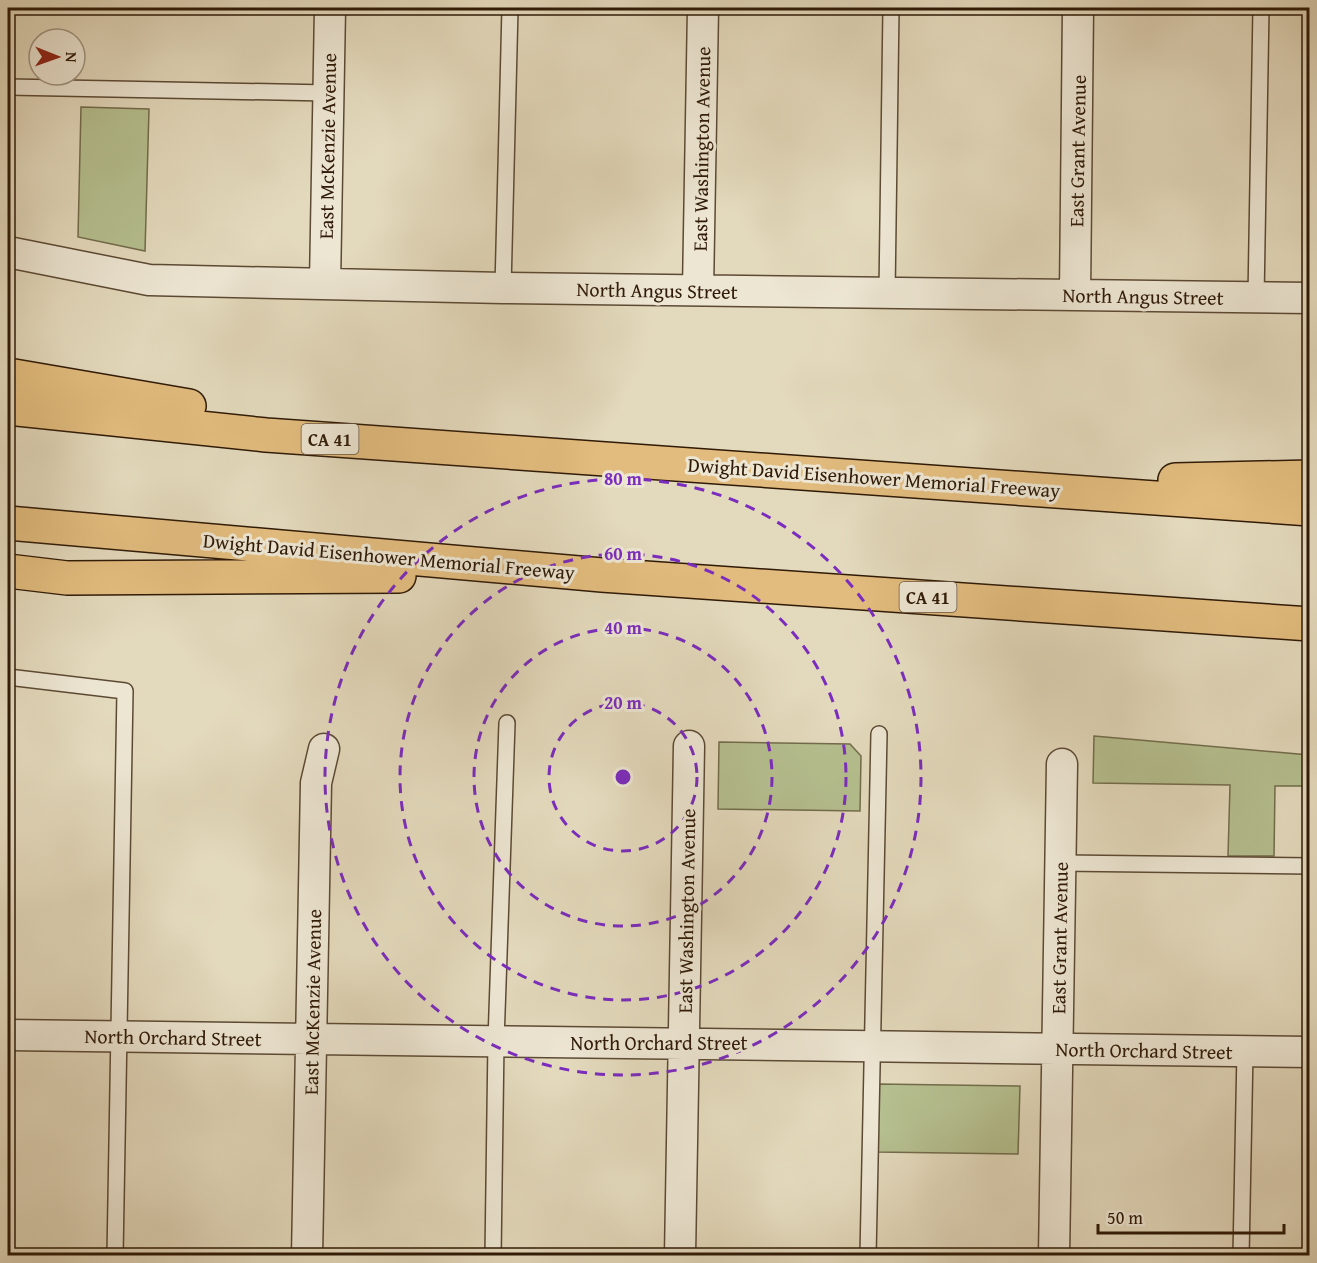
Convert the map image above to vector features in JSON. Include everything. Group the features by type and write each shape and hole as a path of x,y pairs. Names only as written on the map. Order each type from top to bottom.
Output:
{"highway":[{"path":"8,375 161,403 653,461"},
{"name":"Dwight David Eisenhower Memorial Freeway","path":"8,408 266,435 1310,509"},
{"path":"975,484 1310,477"},
{"name":"Dwight David Eisenhower Memorial Freeway","path":"8,523 602,575 1310,626"},
{"path":"8,571 67,578 602,575"}],"street":[{"name":"East McKenzie Avenue","path":"325,284 330,8"},
{"name":"East Washington Avenue","path":"698,290 703,8"},
{"name":"East Grant Avenue","path":"1075,295 1078,8"},
{"name":"North Angus Street","path":"8,252 149,280 503,288 1310,298"},
{"name":"East Washington Avenue","path":"680,1256 689,746"},
{"name":"East McKenzie Avenue","path":"307,1256 316,783 324,749"},
{"name":"East Grant Avenue","path":"1054,1256 1062,764"},
{"name":"North Orchard Street","path":"8,1035 683,1042 1310,1052"}],"lane":[{"path":"503,288 510,8"},
{"path":"887,293 891,8"},
{"path":"1256,298 1261,8"},
{"path":"8,87 328,93"},
{"path":"8,677 125,691 115,1256"},
{"path":"493,1256 496,1041 507,723"},
{"path":"868,1256 879,734"},
{"path":"1061,863 1310,866"},
{"path":"1241,1256 1245,1051"}],"green space":[{"path":"81,107 149,109 145,251 78,237"},
{"path":"1094,736 1309,755 1309,786 1275,786 1274,856 1228,856 1230,785 1093,783"},
{"path":"719,742 850,744 861,756 860,811 718,809"},
{"path":"878,1084 1020,1086 1018,1154 877,1152"}]}
